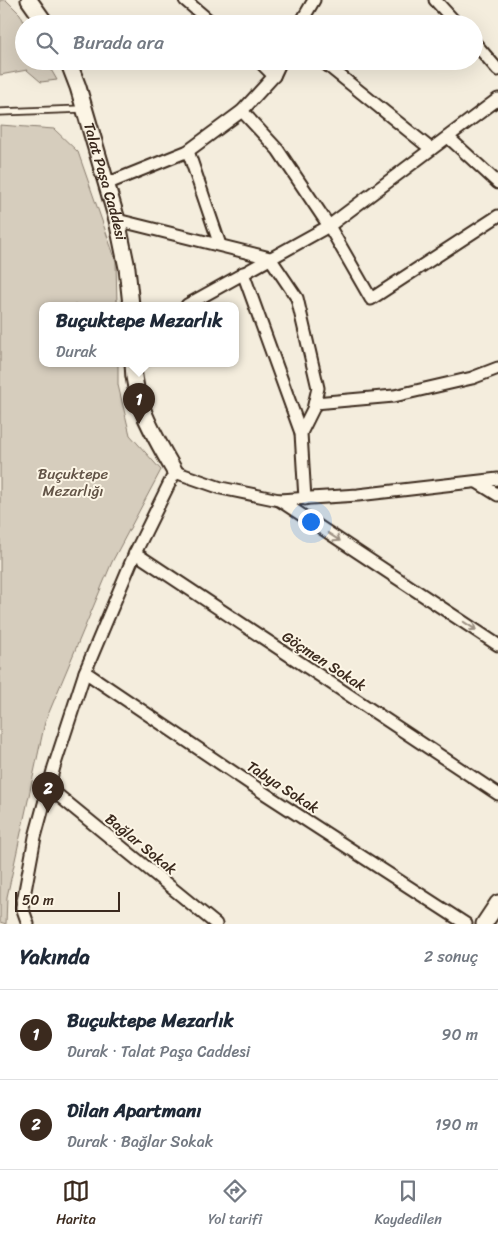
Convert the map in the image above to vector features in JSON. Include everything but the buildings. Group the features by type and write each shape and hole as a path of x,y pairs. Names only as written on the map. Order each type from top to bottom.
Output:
{"main road":[{"path":"29,0 40,15"},
{"name":"Talat Paşa Caddesi","path":"71,70 117,220 127,268 131,302"},
{"path":"133,367 136,391 143,410 175,472"},
{"path":"484,924 498,903"}],"street":[{"path":"185,0 202,15"},
{"path":"305,15 314,0"},
{"path":"435,0 449,15"},
{"path":"483,52 498,70"},
{"path":"268,70 274,76"},
{"path":"106,184 188,152 242,111 274,76 277,70"},
{"path":"333,70 431,149"},
{"path":"192,302 329,226 498,99"},
{"path":"242,111 278,150 329,226 371,298 498,216"},
{"path":"448,136 498,183"},
{"path":"188,152 220,245"},
{"path":"117,220 270,258 297,298 318,388 313,409 301,433"},
{"path":"243,273 301,433 305,499"},
{"path":"315,403 394,396 472,378 498,368"},
{"path":"28,924 22,906 48,787 86,672 135,553 175,472 221,488 279,500 358,496 498,479"},
{"path":"477,482 498,495"},
{"path":"279,500 498,645"},
{"name":"Göçmen Sokak","path":"135,553 498,794"},
{"name":"Tabya Sokak","path":"86,672 264,793 466,924"},
{"name":"Bağlar Sokak","path":"48,787 216,924"}],"lane":[{"path":"0,112 84,109"}],"green space":[{"path":"0,0 6,0 20,15 15,15 15,70 27,70 0,75"},
{"path":"27,70 51,70 57,80 41,82"},
{"name":"Buçuktepe Mezarlığı","path":"0,125 54,129 78,152 116,261 117,302 39,302 39,367 118,367 118,385 130,435 161,470 112,562 45,722 7,897 6,924 0,922"}],"place":[{"name":"Buçuktepe Mezarlık","path":"139,424"},
{"name":"Dilan Apartmanı","path":"48,813"}]}
